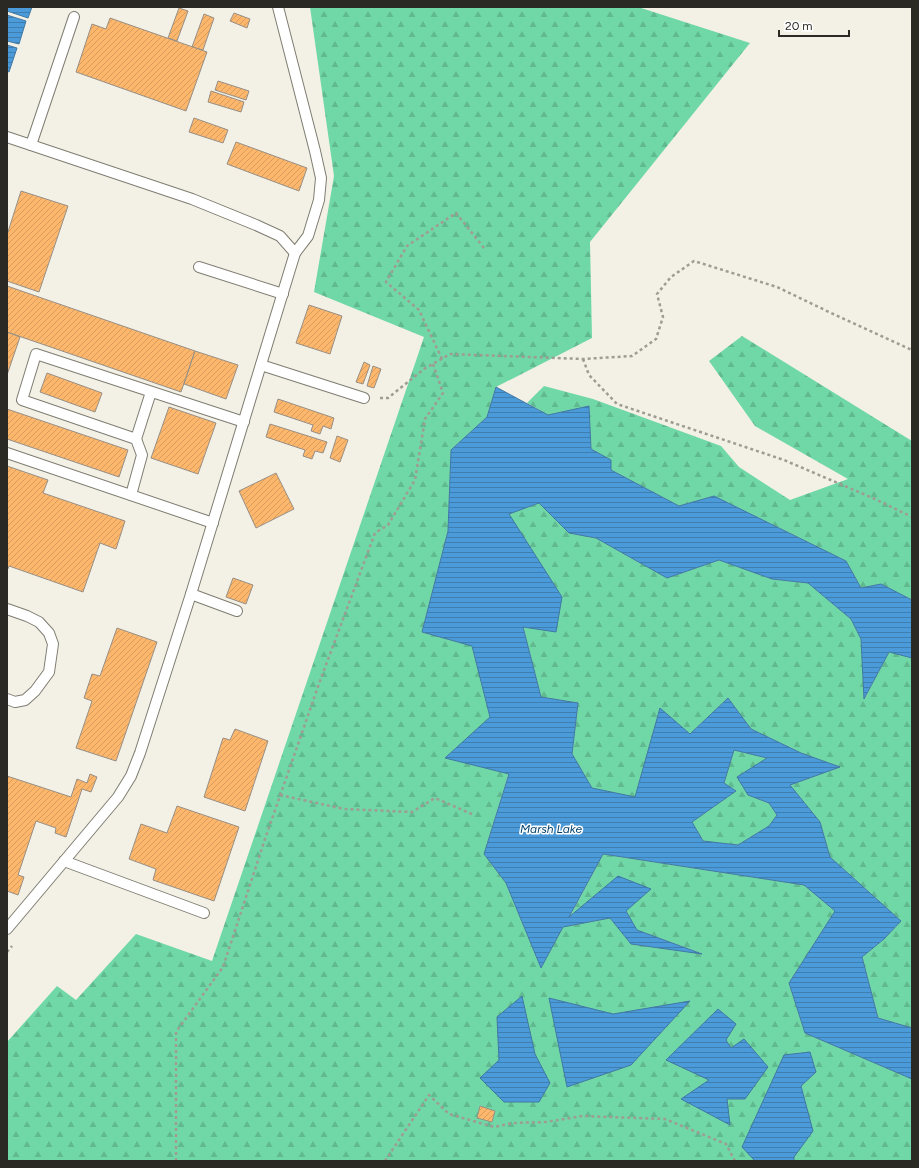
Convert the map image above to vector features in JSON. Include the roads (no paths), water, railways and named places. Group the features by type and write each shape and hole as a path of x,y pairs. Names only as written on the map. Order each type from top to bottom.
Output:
{"lane":[{"path":"7,929 118,797 132,776 191,594 295,253 308,236 319,200 321,178 316,151 278,7"},
{"path":"31,145 74,17"},
{"path":"7,137 192,200 256,225 280,236 295,253"},
{"path":"199,267 283,294"},
{"path":"136,439 22,400 36,354 244,422"},
{"path":"261,365 364,398"},
{"path":"131,495 142,455 136,439 151,392"},
{"path":"7,453 213,523"},
{"path":"191,594 237,611"},
{"path":"7,609 39,622 49,632 53,644 49,672 35,692 25,700 15,702 7,700"},
{"path":"64,861 204,913"}],"water":[{"path":"7,7 32,7 28,18 7,11"},
{"path":"7,15 26,21 19,44 7,41"},
{"path":"7,45 17,48 9,72 7,71"},
{"name":"Marsh Lake","path":"496,387 548,415 589,406 591,449 611,460 611,470 679,506 714,496 846,561 861,588 881,584 912,600 912,658 889,652 864,699 861,639 851,619 808,583 772,579 719,560 667,578 596,538 569,533 539,503 509,514 562,597 556,632 523,627 541,697 578,703 572,754 592,788 635,797 660,708 690,734 728,698 751,729 801,753 840,767 790,785 820,822 830,857 901,921 884,939 862,957 878,1018 912,1028 912,1079 805,1033 789,983 835,911 804,885 603,854 569,917 618,876 651,889 626,911 637,930 702,954 631,944 610,918 563,927 541,968 506,883 484,854 509,774 445,758 490,717 472,646 422,632 448,531 451,450 487,417","holes":["734,750 767,758 737,777 748,795 769,803 777,815 769,826 738,845 703,841 692,822 736,791 724,783"]},
{"path":"522,996 535,1054 550,1083 539,1102 504,1102 480,1078 499,1060 497,1017"},
{"path":"549,998 613,1014 690,1001 631,1065 567,1087"},
{"path":"718,1009 736,1024 726,1040 731,1048 744,1039 768,1067 745,1099 727,1099 730,1125 681,1099 709,1080 666,1060"},
{"path":"810,1052 816,1072 801,1086 813,1131 794,1157 794,1161 755,1161 742,1147 784,1055"}]}
